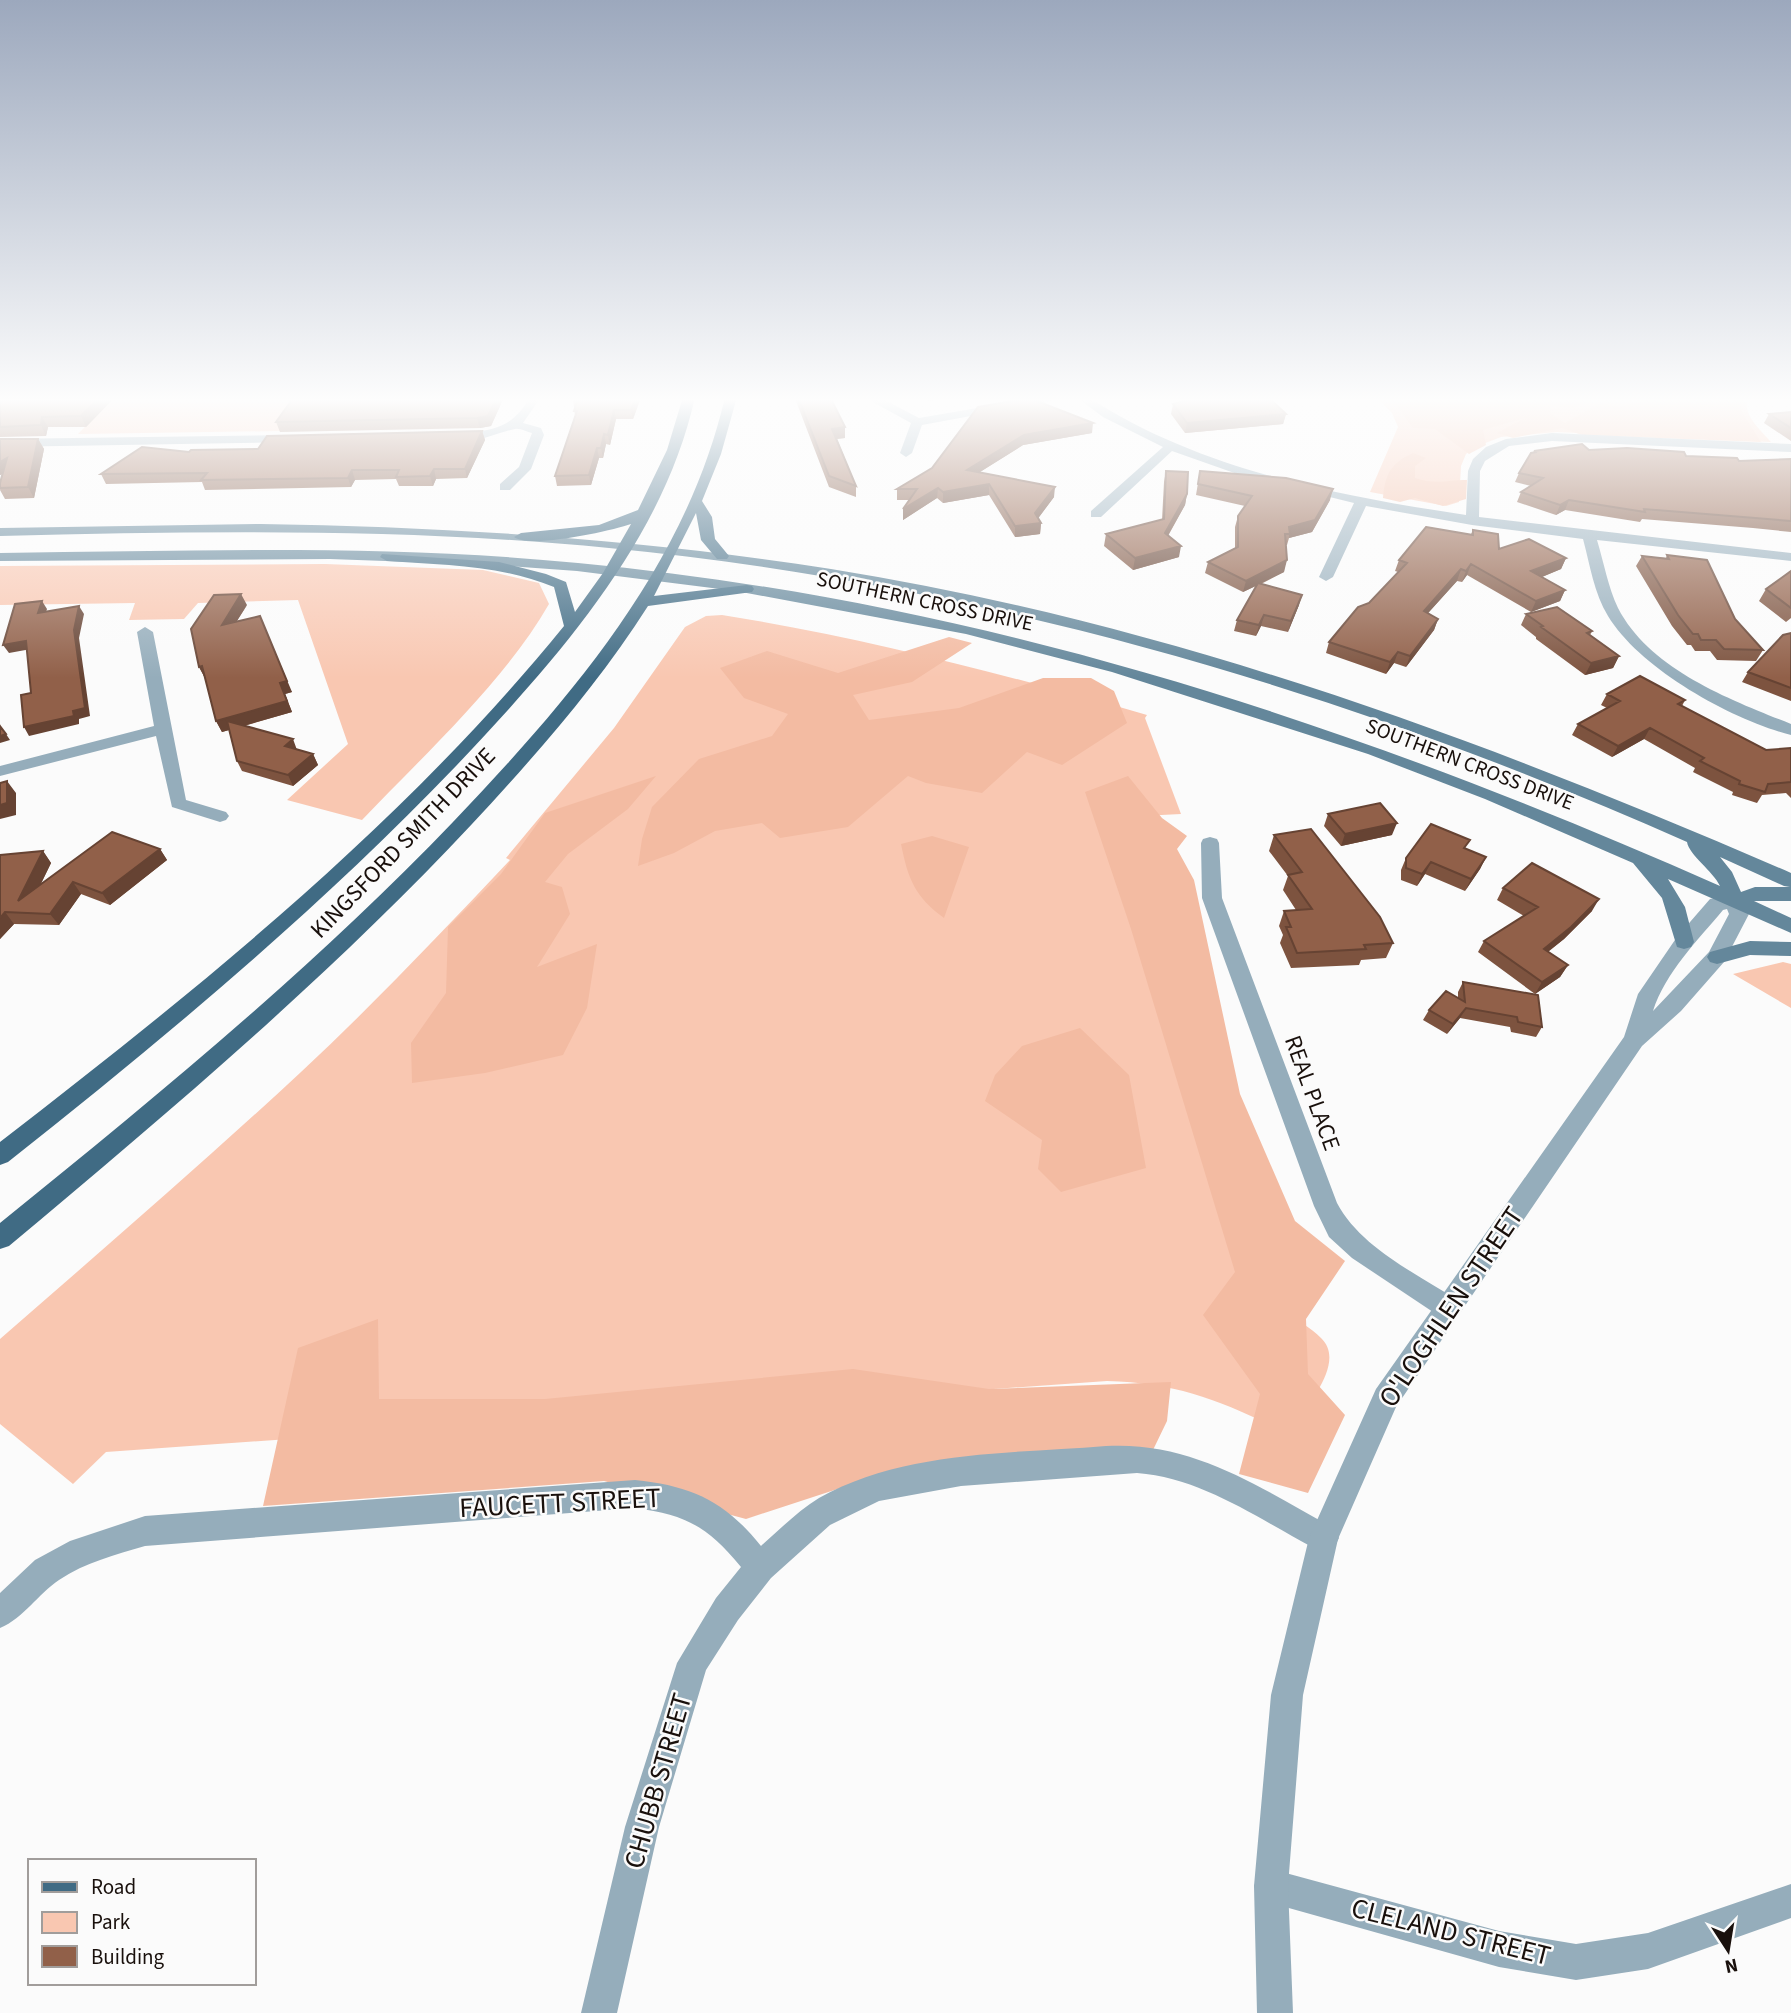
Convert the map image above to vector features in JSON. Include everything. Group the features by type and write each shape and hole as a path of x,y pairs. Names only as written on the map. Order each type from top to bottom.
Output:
{"main road":[{"name":"KINGSFORD SMITH DRIVE","path":"0,1154 197,998 420,795 510,699 571,626 612,570 653,491"},
{"name":"KINGSFORD SMITH DRIVE","path":"0,1238 214,1059 369,918 448,840 577,694 643,602 700,491"},
{"path":"696,502 705,517 708,540 722,556"},
{"path":"521,537 607,529 628,522 643,513"},
{"name":"SOUTHERN CROSS DRIVE","path":"0,532 289,527 521,537 722,556 970,601 1188,657 1336,701 1421,730 1681,833 1791,881"},
{"name":"SOUTHERN CROSS DRIVE","path":"0,557 387,557 471,560 658,575 931,623 1153,680 1376,751 1631,853 1791,926"},
{"path":"387,557 515,569 542,575 561,584 571,626"},
{"path":"643,602 747,589"},
{"path":"1681,833 1721,869 1732,886 1734,901 1755,894 1791,894"},
{"path":"1631,853 1654,874 1673,897 1684,942"},
{"path":"1717,957 1750,948 1791,949"}],"street":[{"path":"1096,514 1121,491"},
{"path":"1319,491 1472,521 1791,557"},
{"path":"1472,521 1473,491"},
{"path":"1326,578 1363,501"},
{"path":"1590,535 1607,596 1616,616 1643,648 1671,670 1724,701 1791,730"},
{"path":"145,632 178,803 220,816"},
{"path":"0,771 163,729"},
{"name":"REAL PLACE","path":"1210,843 1212,898 1325,1206 1338,1229 1361,1250 1448,1308"},
{"name":"O'LOGHLEN STREET","path":"1275,2013 1271,1886 1287,1695 1324,1538 1386,1398 1634,1040 1674,1004 1717,957 1739,914 1734,901 1717,904 1684,942 1648,994 1634,1040"},
{"path":"760,1567 792,1537 829,1509 911,1477 1117,1460 1166,1463 1217,1482 1324,1538"},
{"name":"FAUCETT STREET","path":"0,1613 46,1571 80,1551 145,1531 635,1494 671,1497 703,1509 735,1536 760,1567"},
{"name":"CHUBB STREET","path":"599,2013 642,1827 693,1663 727,1609 760,1567"},
{"name":"CLELAND STREET","path":"1271,1886 1499,1949 1576,1962 1648,1951 1791,1901"}],"green space":[{"path":"1460,491 1459,502 1446,506 1370,492"},
{"path":"325,564 483,570 539,583 549,604 531,633 487,689 362,820 287,800 348,744 298,600 198,603 184,619 129,620 135,603 0,605 0,566"},
{"path":"722,615 936,659 1147,715 1145,718 1181,814 1102,818 1286,1311 1317,1334 1327,1347 1328,1369 1324,1380 1299,1422 1277,1428 1195,1394 1154,1385 1107,1381 106,1452 73,1484 0,1424 0,1339 227,1140 381,994 510,860 506,858 614,728 685,627 706,616"},
{"path":"1783,962 1791,964 1791,1008 1733,974"}],"shaded area":[{"path":"1384,491 1466,491 1466,499 1443,506 1415,498 1400,502 1383,498"},
{"path":"949,637 972,643 912,682 853,695 869,720 959,708 1043,678 1091,678 1114,691 1127,723 1062,765 1027,752 982,793 926,783 908,776 848,827 780,838 762,823 715,831 674,853 638,866 642,839 652,807 699,759 772,736 788,714 744,698 720,668 767,651 838,673"},
{"path":"656,776 628,809 568,854 545,882 562,887 570,914 537,967 597,944 587,1008 563,1055 485,1073 412,1083 411,1043 446,993 448,927 501,874 545,813"},
{"path":"1128,776 1162,818 1187,836 1177,849 1194,880 1240,1094 1295,1221 1345,1261 1306,1319 1308,1374 1345,1415 1308,1493 1239,1474 1260,1394 1203,1315 1235,1272 1131,929 1085,792"},
{"path":"932,836 969,847 944,918 919,895 910,877 901,844"},
{"path":"1080,1028 1129,1075 1146,1168 1061,1192 1038,1169 1042,1140 985,1101 995,1075 1022,1046"},
{"path":"378,1319 379,1399 545,1399 853,1369 989,1389 1171,1382 1167,1421 1153,1450 862,1481 746,1519 604,1481 263,1506 298,1348"}],"building":[{"path":"916,491 933,491 903,509"},
{"path":"993,491 1052,491 1035,513 1041,523 1015,526"},
{"path":"1165,491 1187,491 1165,533 1181,546 1135,558 1106,534 1164,519"},
{"path":"1229,491 1332,491 1315,520 1289,527 1290,534 1285,534 1287,560 1246,581 1208,562 1238,547 1238,516 1252,496"},
{"path":"1791,491 1791,521 1644,509 1645,512 1569,500 1560,505 1521,492"},
{"path":"1426,527 1473,535 1473,530 1498,534 1499,549 1529,539 1566,558 1531,571 1565,590 1536,601 1471,564 1466,571 1461,569 1424,611 1438,619 1410,656 1398,652 1390,662 1329,642 1358,607 1369,603 1407,563 1399,560"},
{"path":"1667,555 1707,560 1735,619 1763,650 1724,649 1716,640 1701,640 1698,634 1693,634 1678,615 1642,556 1669,559"},
{"path":"1791,571 1791,608 1766,589"},
{"path":"1258,583 1302,595 1291,621 1264,615 1259,625 1237,620"},
{"path":"241,594 222,625 260,616 287,681 280,683 287,701 216,721 202,666 199,667 191,629 214,595"},
{"path":"42,601 38,613 79,606 74,630 85,708 73,711 74,716 24,727 21,695 31,693 26,641 3,645 15,604"},
{"path":"1557,607 1592,631 1587,633 1619,656 1591,663 1526,614"},
{"path":"1791,633 1791,688 1748,672 1783,635"},
{"path":"1640,676 1685,700 1678,704 1766,750 1791,748 1791,782 1768,784 1765,792 1739,784 1740,781 1700,761 1704,758 1650,728 1618,746 1578,724 1620,701 1607,694"},
{"path":"227,721 293,739 285,746 313,754 288,775 237,761"},
{"path":"7,781 7,803 0,805 0,783"},
{"path":"1380,803 1397,823 1345,834 1328,814"},
{"path":"1431,824 1470,840 1464,848 1486,857 1471,879 1431,862 1422,874 1406,868 1406,858"},
{"path":"1311,829 1380,917 1393,943 1364,945 1366,949 1297,953 1286,927 1291,927 1284,911 1312,909 1288,875 1302,872 1274,835"},
{"path":"112,832 160,849 102,893 73,882 50,914 5,912 0,918 0,855 43,851 18,901"},
{"path":"1532,863 1599,899 1544,949 1568,965 1542,982 1484,941 1538,907 1503,888"},
{"path":"1463,982 1538,995 1542,1027 1518,1022 1517,1017 1466,1008 1453,1024 1429,1010 1446,991 1465,1002"}]}
